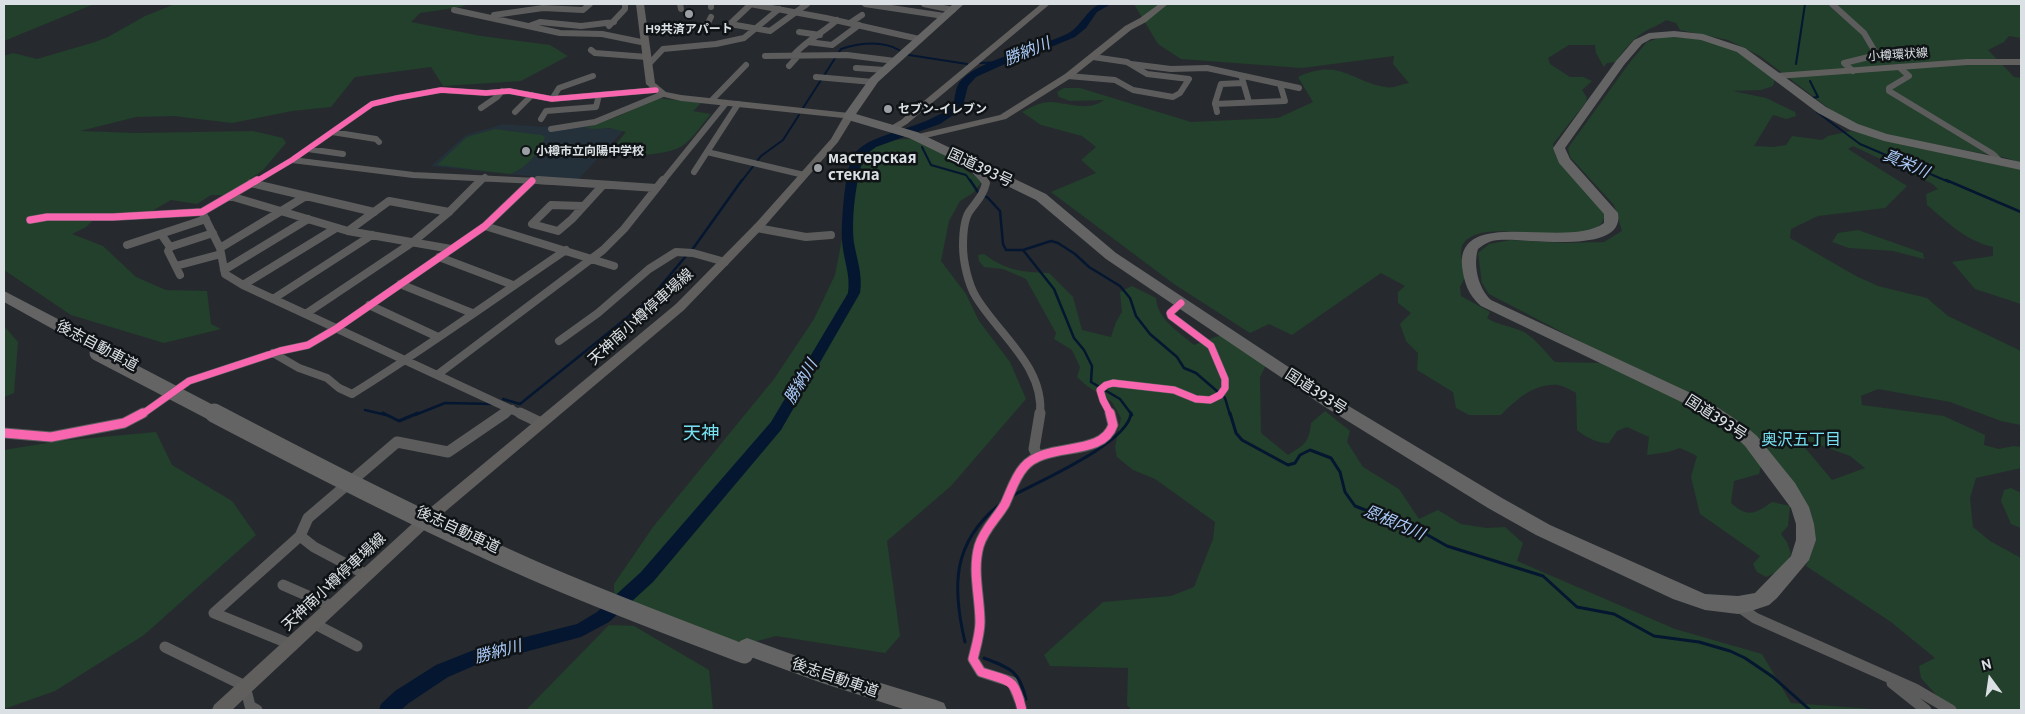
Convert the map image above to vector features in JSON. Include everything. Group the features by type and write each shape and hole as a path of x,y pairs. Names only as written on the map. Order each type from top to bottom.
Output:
{"highway":[{"path":"849,116 873,82 952,8"},
{"name":"国道393号","path":"849,116 915,136 964,162 1017,185 1041,198 1111,256 1181,303 1331,402 1495,503 1543,530 1680,594 1705,602 1738,605 1756,601 1770,592 1799,560 1806,540 1805,524 1800,507 1762,453 1738,429 1702,405 1486,303 1478,296 1474,289 1468,257 1469,250 1473,245 1488,237 1500,235 1582,237 1603,231 1610,226 1612,220 1611,213 1564,160 1559,148 1620,63 1643,38 1656,35 1674,34 1712,40 1747,54 1822,110 1854,127 1884,137 2021,166"},
{"name":"後志自動車道","path":"4,296 100,351"},
{"name":"後志自動車道","path":"4,304 100,351 374,496 497,554 589,593 913,710"},
{"name":"後志自動車道","path":"746,651 936,710"}],"main road":[{"path":"640,4 651,84 659,92 726,103 849,116"},
{"path":"894,129 1046,4"},
{"path":"915,136 1003,117 1068,76 1128,28 1143,20 1164,4"},
{"name":"小樽環状線","path":"1777,76 1987,61 2021,62"},
{"name":"天神南小樽停車場線","path":"220,710 365,574 480,473 680,307 757,228 835,140 849,116"}],"street":[{"path":"483,15 543,8 583,10 590,4"},
{"path":"597,34 614,22 625,8 625,4"},
{"path":"807,4 795,12 770,31 730,24 751,4 764,5 779,9 795,12 837,20 919,39"},
{"path":"865,4 952,8"},
{"path":"924,4 952,8"},
{"path":"1832,4 1859,28 1874,47 1877,55 1844,63 1853,70"},
{"path":"591,50 595,53 647,61 663,49 735,41 744,38 779,9"},
{"path":"454,10 560,33 597,34 646,43"},
{"path":"850,23 862,15"},
{"path":"644,32 707,25 711,17"},
{"path":"789,66 799,48 820,35 837,20"},
{"path":"529,26 540,22 581,26 614,22"},
{"path":"808,42 832,45 860,26"},
{"path":"799,32 820,35"},
{"path":"765,56 884,58 895,61"},
{"path":"1093,57 1171,69 1207,68 1299,88"},
{"path":"1068,76 1115,80 1133,90 1173,96 1180,93 1189,79 1147,74 1139,71 1132,64"},
{"path":"711,101 746,65"},
{"path":"1899,67 1909,76 1889,88 1889,91 1993,154 1999,160"},
{"path":"856,68 885,70"},
{"path":"552,99 559,88 593,76"},
{"path":"1241,76 1249,102"},
{"path":"816,77 873,82"},
{"path":"574,98 578,81"},
{"path":"1243,83 1221,84 1217,92 1216,108 1249,102 1285,101 1280,84"},
{"path":"127,245 162,234 204,216 230,196 292,160 372,104 385,100 441,90 486,93 502,91 552,99 659,92"},
{"path":"481,108 497,97 502,91"},
{"path":"551,129 579,127 594,123 659,92"},
{"path":"515,112 532,95"},
{"path":"541,119 546,111 596,107 599,95"},
{"path":"558,110 564,99"},
{"path":"437,375 592,259 624,229 726,103"},
{"path":"694,172 738,104"},
{"path":"332,132 376,139 379,142"},
{"path":"308,149 343,154"},
{"path":"707,152 804,175"},
{"path":"292,160 390,172 466,178 485,177 656,188"},
{"path":"964,162 969,169 980,174 986,183 983,195 968,214 966,221 963,246 969,279 975,295 988,315 1022,357 1037,383 1040,412 1034,449 1038,456"},
{"path":"306,314 413,242 449,212 485,177"},
{"path":"4,433 51,437 124,423 141,416 189,381 273,353 308,345 337,328 485,226 532,181"},
{"path":"251,183 374,212"},
{"path":"583,206 551,205 532,224 558,231 572,219 603,185"},
{"path":"230,196 348,231 451,249"},
{"path":"176,266 221,251 306,196"},
{"path":"348,231 389,201 449,212"},
{"path":"30,220 48,216 204,216"},
{"path":"204,216 221,251 225,274 243,285 541,424"},
{"path":"224,270 308,219"},
{"path":"485,226 614,266"},
{"path":"243,285 336,228"},
{"path":"757,228 806,237 831,235"},
{"path":"170,247 213,233"},
{"path":"162,234 170,247 168,251 170,259 180,275"},
{"path":"273,299 372,235"},
{"path":"273,353 299,368 327,378 339,388 352,394 406,361 438,336 566,250"},
{"path":"559,341 598,313 650,269 676,252 693,253 725,262"},
{"path":"439,257 513,286"},
{"path":"400,284 472,313"},
{"path":"1020,699 1012,682 980,672 973,660 980,623 976,574 982,538 1001,510 1015,479 1029,462 1038,456 1097,443 1106,438 1111,431 1113,417 1100,395 1100,390 1106,384 1124,383 1174,390 1196,399 1210,400 1220,395 1225,388 1225,379 1211,346 1171,316 1170,313 1173,308 1181,303"},
{"path":"370,305 438,336"},
{"path":"290,644 214,613 300,536 303,526 317,510 397,442 448,452 512,409"},
{"path":"300,536 314,547 365,574"},
{"path":"283,584 331,606"},
{"path":"1738,605 1756,618 1876,671 1914,689 1951,710"},
{"path":"313,623 358,646"},
{"path":"165,647 246,686 250,706 257,710"},
{"path":"1876,671 1926,710"}],"shaded area":[{"name":"小樽市立向陽中学校","path":"503,124 544,127 570,124 624,130 577,181 431,166 466,135"}],"green space":[{"path":"4,4 94,4 4,41"},
{"path":"175,4 468,4 461,7 420,13 411,22 481,36 550,45 568,56 521,81 443,86 431,67 355,77 331,107 292,111 232,123 174,116 136,117 80,131 136,133 253,131 283,138 286,143 263,170 227,195 211,195 197,204 171,200 152,211 100,214 86,227 72,234 103,246 136,277 166,290 207,291 211,324 221,329 164,343 71,315 4,270 4,56 13,53 37,59 95,42 108,37 145,16"},
{"path":"1134,4 2021,4 2021,38 2009,36 2004,42 1988,50 2014,77 2021,78 2021,163 2007,158 1896,137 1860,127 1839,116 1760,56 1728,40 1680,30 1676,23 1666,20 1632,41 1616,62 1607,63 1604,67 1596,53 1595,45 1569,45 1548,58 1550,64 1570,77 1583,77 1592,81 1582,90 1587,98 1586,102 1553,144 1554,150 1605,213 1598,227 1583,233 1562,235 1491,232 1473,236 1462,246 1461,250 1465,277 1460,287 1461,296 1490,312 1487,318 1492,321 1524,332 1555,362 1601,363 1682,400 1722,423 1758,457 1761,466 1759,474 1734,481 1731,503 1742,511 1752,513 1772,502 1790,506 1788,526 1781,534 1787,542 1791,554 1782,570 1766,577 1757,572 1753,564 1760,556 1700,514 1691,477 1697,456 1680,448 1647,455 1649,437 1627,427 1617,431 1609,443 1588,437 1577,430 1576,393 1558,385 1549,385 1533,390 1519,398 1501,415 1469,415 1456,408 1453,392 1417,370 1418,353 1406,341 1400,324 1411,313 1398,303 1398,292 1405,286 1381,273 1292,335 1269,324 1250,333 1174,284 1051,192 1096,173 1081,160 1096,147 1082,136 1041,125 1022,112 1047,102 1092,106 1104,100 1070,101 1059,97 1057,92 1064,88 1080,88 1191,122 1278,118 1313,102 1298,77 1312,72 1334,70 1373,84 1388,87 1409,83 1393,64 1394,56 1302,68 1181,59 1158,44"},
{"path":"1665,36 1705,40 1742,53 1775,79 1773,86 1761,90 1733,91 1766,98 1795,112 1796,116 1786,119 1773,115 1754,146 1774,147 1786,145 1792,136 1822,140 1828,136 1851,131 2021,169 2021,304 1975,289 1952,262 1993,256 1993,247 1965,235 1927,205 1926,194 1938,189 1931,183 1853,146 1848,149 1907,186 1885,208 1818,216 1791,229 1790,238 1856,276 1878,286 1927,298 1948,316 2021,351 2021,425 2001,421 1950,402 1878,389 1861,396 1862,405 1944,416 1985,435 1984,445 1999,449 2014,446 2021,447 2021,468 1976,478 1970,498 1973,527 1990,541 2021,558 2021,710 1957,710 1939,698 1921,678 1919,666 1935,658 1891,622 1806,566 1814,543 1760,440 1608,356 1489,294 1482,283 1478,253 1489,244 1511,240 1567,243 1604,242 1622,231 1614,205 1570,157 1568,148 1630,62 1647,42","holes":["1806,440 1850,456 1865,468 1832,480 1801,443"]},
{"path":"657,98 701,103 693,111 711,114 694,135 682,146 666,152 646,155 608,154 626,132 609,128 585,128 619,116"},
{"path":"495,129 542,135 545,137 532,159 516,172 510,174 437,165 467,137"},
{"path":"920,138 935,142 956,164 983,180 973,193 960,201 949,221 941,261 966,294 979,321 1010,362 1026,399 951,486 887,541 900,636 885,653 776,636 750,643 717,638 665,620 614,593 614,584 653,527 774,379 814,319 835,275 853,183 862,157 876,145 894,140"},
{"path":"1858,230 1923,253 1924,259 1893,251 1849,248 1832,242 1838,233"},
{"path":"984,254 992,260 1015,270 1049,273 1073,297 1082,330 1111,337 1122,312 1120,292 1132,286 1156,298 1157,306 1165,319 1194,345 1224,335 1266,365 1260,377 1261,433 1288,455 1305,443 1309,435 1311,423 1325,411 1350,431 1347,442 1363,467 1399,489 1419,519 1438,510 1461,524 1486,528 1505,527 1523,543 1517,561 1675,629 1762,654 1791,703 1886,710 1132,710 1127,705 1128,668 1050,666 1044,655 1103,602 1171,596 1194,587 1213,539 1215,522 1155,479 1133,470 1117,457 1115,447 1121,418 1112,402 1087,386 1077,377 1080,367 1072,350 1054,339 1056,333 1026,279 1003,269 984,267 979,261 978,255"},
{"path":"4,326 18,342 14,393 4,397"},
{"path":"156,432 172,465 232,501 256,535 144,635 55,691 4,709 4,450 59,441"},
{"path":"2011,488 2021,493 2021,528 2011,524 2001,501 2004,490"},
{"path":"609,625 634,626 709,670 713,710 526,710"}],"waterway":[{"name":"勝納川","path":"388,710 402,697 442,671 474,658 581,630 603,617 647,577 776,426 854,293 856,281 848,242 847,220 859,155 872,145 936,122 958,107 963,85 973,75 1036,47 1048,45 1072,35 1083,26 1094,10 1107,4"},
{"name":"真栄川","path":"1796,64 1805,4"},
{"path":"803,108 841,49 856,45 878,44 899,50"},
{"path":"909,55 967,64"},
{"name":"勝納川","path":"980,63 1004,62"},
{"name":"真栄川","path":"1810,81 1818,97 1811,98"},
{"name":"真栄川","path":"1817,112 1860,144 1949,182"},
{"path":"741,182 761,156 783,140 799,115"},
{"name":"恩根内川","path":"913,129 917,131"},
{"name":"恩根内川","path":"922,147 931,165 966,175 971,182"},
{"path":"692,250 742,180"},
{"name":"恩根内川","path":"970,180 978,192 988,198 1000,211 1003,244 1006,250 1023,250"},
{"name":"真栄川","path":"1946,180 2021,212"},
{"name":"恩根内川","path":"1023,250 1051,241 1058,243 1075,254 1089,267 1120,286 1130,298 1136,316 1150,334 1177,357 1184,368 1196,373 1225,398 1230,415"},
{"path":"1023,250 1054,289 1074,338 1084,350 1092,366 1091,382 1120,399 1131,413"},
{"path":"503,399 520,404 649,300 686,256"},
{"path":"415,415 445,403 494,404"},
{"path":"365,410 386,415"},
{"path":"383,413 399,421 418,413"},
{"path":"1012,496 1080,461 1099,449 1115,437 1126,425 1131,413"},
{"name":"恩根内川","path":"1230,413 1236,433 1242,440 1288,465 1295,463 1300,455 1310,450 1331,458 1340,472 1345,492 1355,506 1424,533 1447,546 1543,576 1577,607 1614,614 1654,636 1699,642 1730,651 1745,658 1773,677 1810,710"},
{"path":"965,642 958,603 960,567 964,551 972,535 999,505"},
{"path":"984,658 1012,671 1020,682 1026,699"}],"tunnel":[{"path":"1019,699 1022,710"}],"cycle path":[{"path":"30,220 47,217 113,217 202,212 292,160 372,104 397,98 441,90 486,93 509,91 552,99 656,90"},
{"path":"4,433 51,437 124,423 141,415 189,381 280,351 308,345 337,328 485,226 532,181"},
{"path":"1022,710 1017,689 1012,682 981,672 973,659 980,622 976,568 979,546 986,530 1004,504 1019,473 1030,460 1046,453 1077,448 1098,442 1111,431 1113,420 1100,390 1106,385 1124,383 1174,390 1196,399 1210,400 1220,395 1225,388 1225,379 1211,346 1171,316 1170,313 1181,303"}],"place":[{"name":"H9共済アパート","path":"689,14"},
{"name":"セブン-イレブン","path":"888,109"},
{"name":"小樽市立向陽中学校","path":"526,151"},
{"name":"мастерская стекла","path":"818,168"}],"district":[{"name":"天神","path":"701,434"},
{"name":"奥沢五丁目","path":"1801,440"}]}
